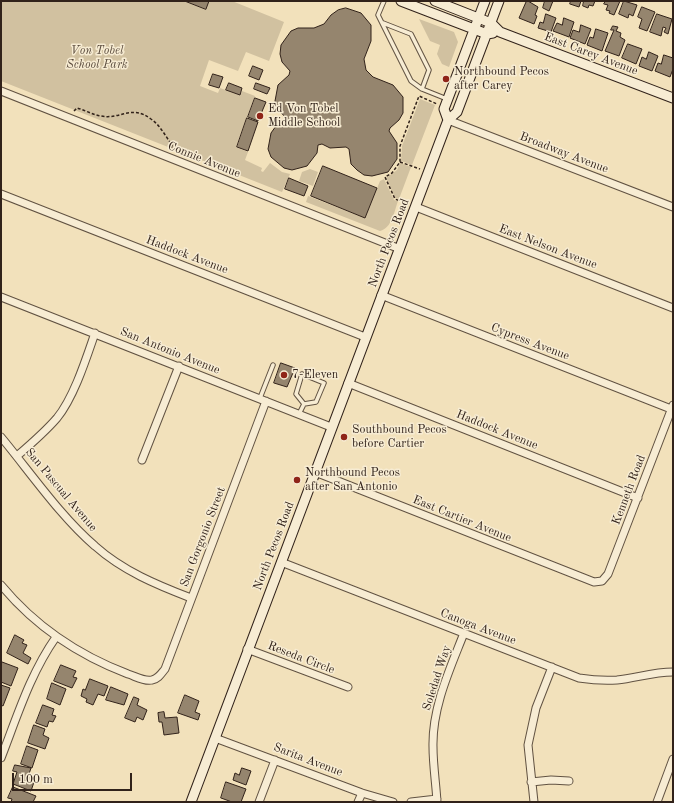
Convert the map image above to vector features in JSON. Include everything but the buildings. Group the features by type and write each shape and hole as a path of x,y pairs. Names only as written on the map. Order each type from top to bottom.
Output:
{"main road":[{"name":"East Carey Avenue","path":"401,1 487,34 500,32"},
{"name":"East Carey Avenue","path":"435,1 491,23 500,32 673,98"},
{"path":"448,120 446,103 485,1"},
{"name":"North Pecos Road","path":"191,802 247,649 448,120 457,112 499,1"}],"street":[{"name":"Connie Avenue","path":"1,91 400,249"},
{"name":"Broadway Avenue","path":"448,120 673,206"},
{"name":"Haddock Avenue","path":"1,194 365,337"},
{"name":"East Nelson Avenue","path":"416,207 673,308"},
{"name":"Cypress Avenue","path":"381,295 672,407"},
{"name":"San Antonio Avenue","path":"1,297 331,427"},
{"path":"17,456 44,433 58,416 75,386 95,333"},
{"path":"142,460 179,366"},
{"name":"Haddock Avenue","path":"348,383 638,498"},
{"name":"San Gorgonio Street","path":"56,637 110,667 144,680 151,681 159,677 165,669 263,400"},
{"name":"Kenneth Road","path":"602,581 608,574 672,407"},
{"name":"San Pascual Avenue","path":"1,437 78,531 96,547 134,574 191,598"},
{"name":"East Cartier Avenue","path":"315,472 594,582 602,581"},
{"name":"Canoga Avenue","path":"281,562 579,678 600,681 619,680 656,672 673,672"},
{"path":"1,585 11,597 56,637 46,651 30,680 1,758"},
{"name":"Soledad Way","path":"437,801 433,747 435,718 442,692 464,633"},
{"name":"Reseda Circle","path":"247,649 348,687"},
{"path":"534,802 528,745 536,708 552,667"},
{"name":"Sarita Avenue","path":"215,738 362,793 393,802"},
{"path":"657,802 673,759"},
{"path":"259,802 275,760"},
{"path":"531,782 551,780 569,781"},
{"path":"358,802 362,793"},
{"path":"411,802 437,801"}],"lane":[{"path":"384,1 378,15 411,81 446,103"},
{"path":"383,23 411,34 429,70 422,89"},
{"path":"263,400 273,365"},
{"path":"302,374 324,383 316,402 304,404 296,394 302,374"},
{"path":"300,414 304,404"}],"path":[{"path":"416,207 395,199 385,177 392,173 400,162 400,146 419,96 446,103"},
{"path":"70,119 74,110 77,108 100,116 132,112 142,114 152,120 172,145 168,157"},
{"path":"400,162 428,173"}],"green space":[{"name":"Von Tobel School Park","path":"1,1 232,1 284,22 269,61 246,52 238,71 209,60 200,86 218,93 220,88 240,95 242,91 255,96 236,147 248,152 245,160 262,168 261,171 263,172 270,163 282,172 290,174 282,192 1,81"},
{"path":"419,19 454,32 458,42 449,67 442,64 437,54 440,45 430,41"},
{"path":"420,99 435,105 412,165 401,161 402,146"},
{"path":"400,163 411,167 399,199 395,198 386,178 397,170"},
{"path":"310,169 318,172 313,186 299,181 302,172"},
{"path":"384,179 394,200 398,201 390,223 387,227 380,231 306,202 308,196 365,218 380,181"}],"place":[{"name":"Northbound Pecos after Carey","path":"446,79"},
{"name":"Ed Von Tobel Middle School","path":"260,116"},
{"name":"7-Eleven","path":"284,375"},
{"name":"Southbound Pecos before Cartier","path":"344,437"},
{"name":"Northbound Pecos after San Antonio","path":"297,480"}]}
